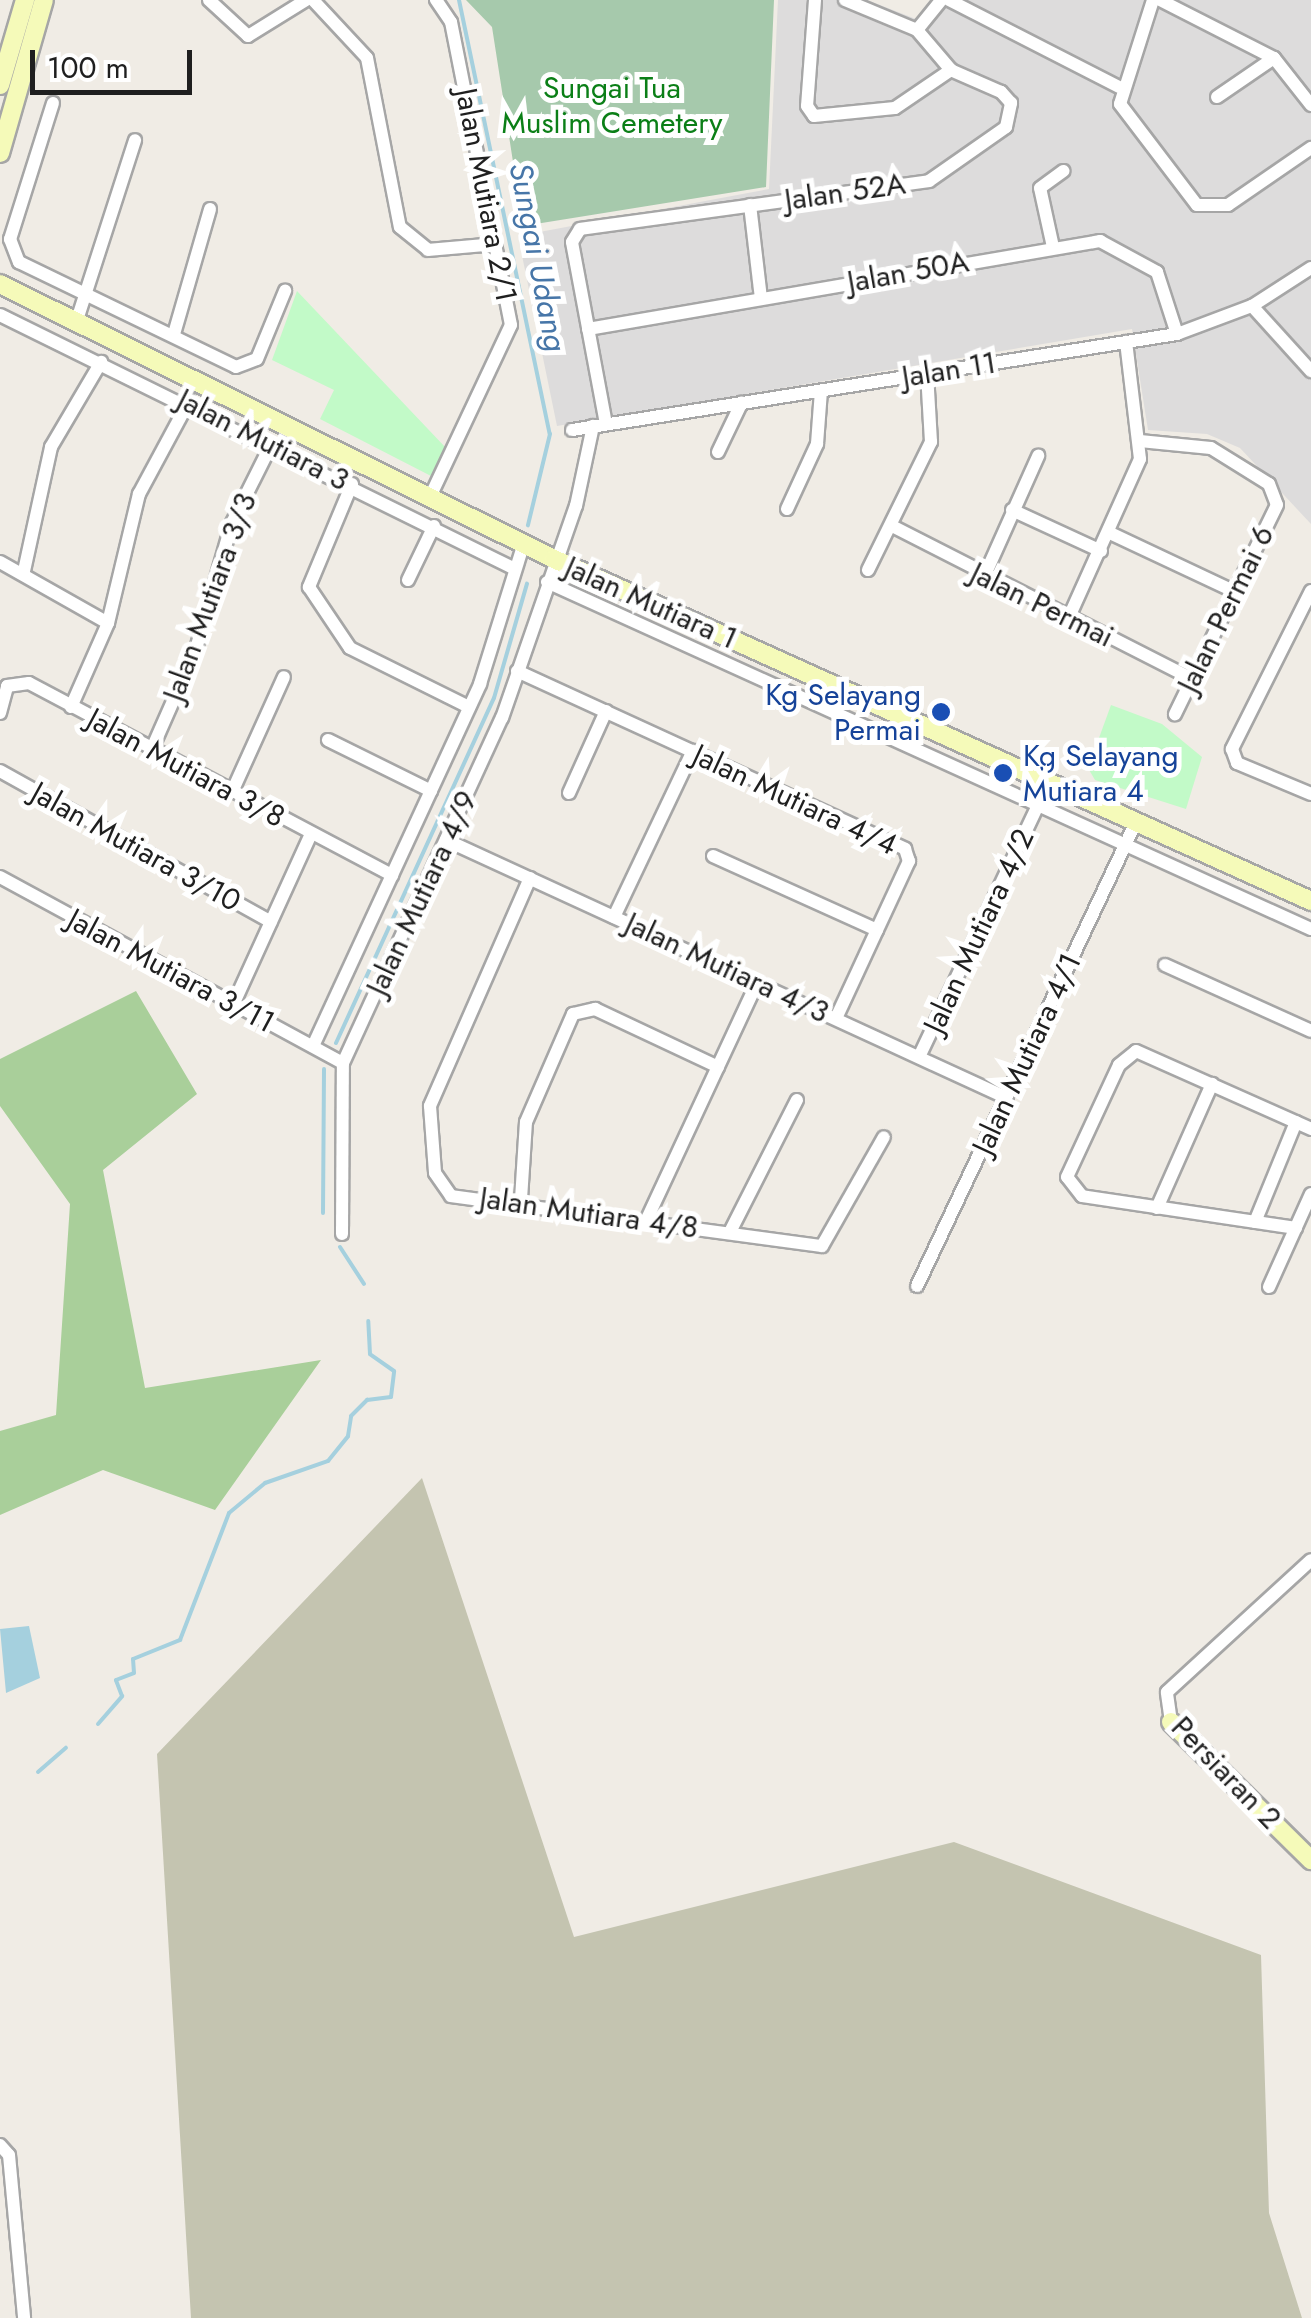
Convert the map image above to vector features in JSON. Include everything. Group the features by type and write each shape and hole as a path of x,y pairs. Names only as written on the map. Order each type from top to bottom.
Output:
{"street":[{"path":"0,85 25,0"},
{"path":"0,153 44,0"},
{"path":"209,0 248,36 310,0 367,58 400,227 428,250 496,244"},
{"name":"Jalan Mutiara 2/1","path":"430,497 506,348 511,325 451,22 436,0"},
{"path":"815,0 807,106 814,116 895,108 951,70"},
{"name":"Jalan 52A","path":"588,328 572,242 580,229 929,181 1012,113 1001,92 951,70 917,30 844,0"},
{"path":"917,30 941,0"},
{"path":"949,0 1119,87"},
{"path":"1311,106 1274,58 1156,0 1119,87 1124,120 1197,205 1228,205 1311,148"},
{"path":"1217,98 1274,58"},
{"path":"53,103 12,252 236,367 257,360 285,291"},
{"path":"77,320 135,140"},
{"path":"1053,247 1040,188 1063,171"},
{"path":"750,205 761,298"},
{"path":"174,334 210,209"},
{"name":"Jalan 50A","path":"588,328 1100,240 1134,253 1157,272 1177,334"},
{"name":"Jalan 11","path":"572,430 1177,334 1252,306 1311,268"},
{"name":"Jalan Mutiara 1","path":"0,284 554,559 1311,901"},
{"path":"1252,306 1311,371"},
{"name":"Jalan Mutiara 3","path":"4,316 189,401 515,569"},
{"path":"588,328 600,425"},
{"path":"1069,617 1110,533 1140,441 1126,342"},
{"path":"24,571 51,447 101,362"},
{"path":"868,570 896,528 931,442 928,373"},
{"path":"787,509 817,444 822,390"},
{"path":"71,707 108,623 139,494 189,401"},
{"path":"718,452 742,402"},
{"name":"Jalan Mutiara 4/9","path":"342,1234 343,1063 446,840 518,671 600,425"},
{"name":"Jalan Permai 6","path":"1140,441 1211,448 1269,484 1277,505 1175,714"},
{"name":"Jalan Mutiara 3/3","path":"151,750 196,648 232,524 271,445"},
{"path":"984,577 1038,456"},
{"path":"352,484 309,587 350,648 470,707"},
{"path":"1012,510 1101,551"},
{"path":"408,580 434,526"},
{"name":"Jalan Permai","path":"896,528 984,577 1192,678"},
{"path":"1110,533 1233,591"},
{"path":"313,1046 470,707 524,543"},
{"path":"0,562 24,571 108,623"},
{"path":"547,582 1311,929"},
{"path":"1311,591 1232,749 1237,762 1311,794"},
{"name":"Jalan Mutiara 4/4","path":"518,671 905,849 909,861 836,1018"},
{"path":"232,792 284,677"},
{"name":"Jalan Mutiara 3/8","path":"0,712 15,681 392,875"},
{"path":"569,793 606,712"},
{"path":"328,740 431,790"},
{"path":"614,917 692,751"},
{"name":"Jalan Mutiara 3/10","path":"0,772 271,922"},
{"name":"Jalan Mutiara 4/2","path":"919,1057 1038,805"},
{"name":"Jalan Mutiara 4/1","path":"917,1286 1136,822"},
{"path":"233,1005 311,834"},
{"name":"Jalan Mutiara 4/3","path":"446,840 1007,1098"},
{"path":"713,856 877,930"},
{"name":"Jalan Mutiara 3/11","path":"0,877 343,1063"},
{"name":"Jalan Mutiara 4/8","path":"530,878 430,1106 440,1188 646,1221 829,1242 884,1137"},
{"path":"1165,965 1311,1031"},
{"path":"646,1221 757,982"},
{"path":"521,1199 526,1122 573,1014 595,1010 718,1067"},
{"path":"1296,1228 1082,1196 1067,1178 1128,1054 1212,1084 1311,1129"},
{"path":"1157,1208 1212,1084"},
{"path":"730,1232 797,1100"},
{"path":"1254,1222 1296,1122"},
{"path":"1269,1287 1311,1194"},
{"name":"Persiaran 2","path":"1311,1560 1167,1692 1171,1722 1311,1860"},
{"path":"0,2144 9,2155 24,2318"}],"shaded area":[{"path":"778,0 867,0 916,19 931,0 1311,0 1311,524 1240,448 1207,434 1148,430 1132,329 557,426 518,236 769,189"},
{"path":"422,1478 574,1937 954,1842 1261,1955 1269,2213 1302,2318 191,2318 157,1754"}],"green space":[{"name":"Sungai Tua Muslim Cemetery","path":"466,0 774,0 766,187 523,226 492,27"},
{"path":"297,291 446,448 431,476 320,419 334,390 272,360"},
{"path":"1111,705 1162,724 1202,757 1186,809 1095,780 1088,768"},
{"path":"136,991 197,1094 103,1170 145,1388 321,1360 215,1510 103,1470 0,1515 0,1431 56,1415 70,1204 0,1106 0,1059"}],"water":[{"path":"29,1626 40,1678 6,1693 0,1629"}],"waterway":[{"name":"Sungai Udang","path":"459,0 550,434 528,525"},
{"name":"Sungai Udang","path":"336,1043 494,698 527,584"},
{"name":"Sungai Udang","path":"323,1213 324,1069"},
{"name":"Sungai Udang","path":"340,1247 364,1284"},
{"name":"Sungai Udang","path":"98,1724 122,1696 116,1680 134,1673 133,1659 180,1640 229,1513 265,1483 328,1461 348,1436 351,1416 367,1400 391,1397 394,1371 370,1354 368,1321"},
{"path":"38,1772 66,1748"}],"place":[{"name":"Kg Selayang Permai","path":"941,712"},
{"name":"Kg Selayang Mutiara 4","path":"1003,773"}]}
